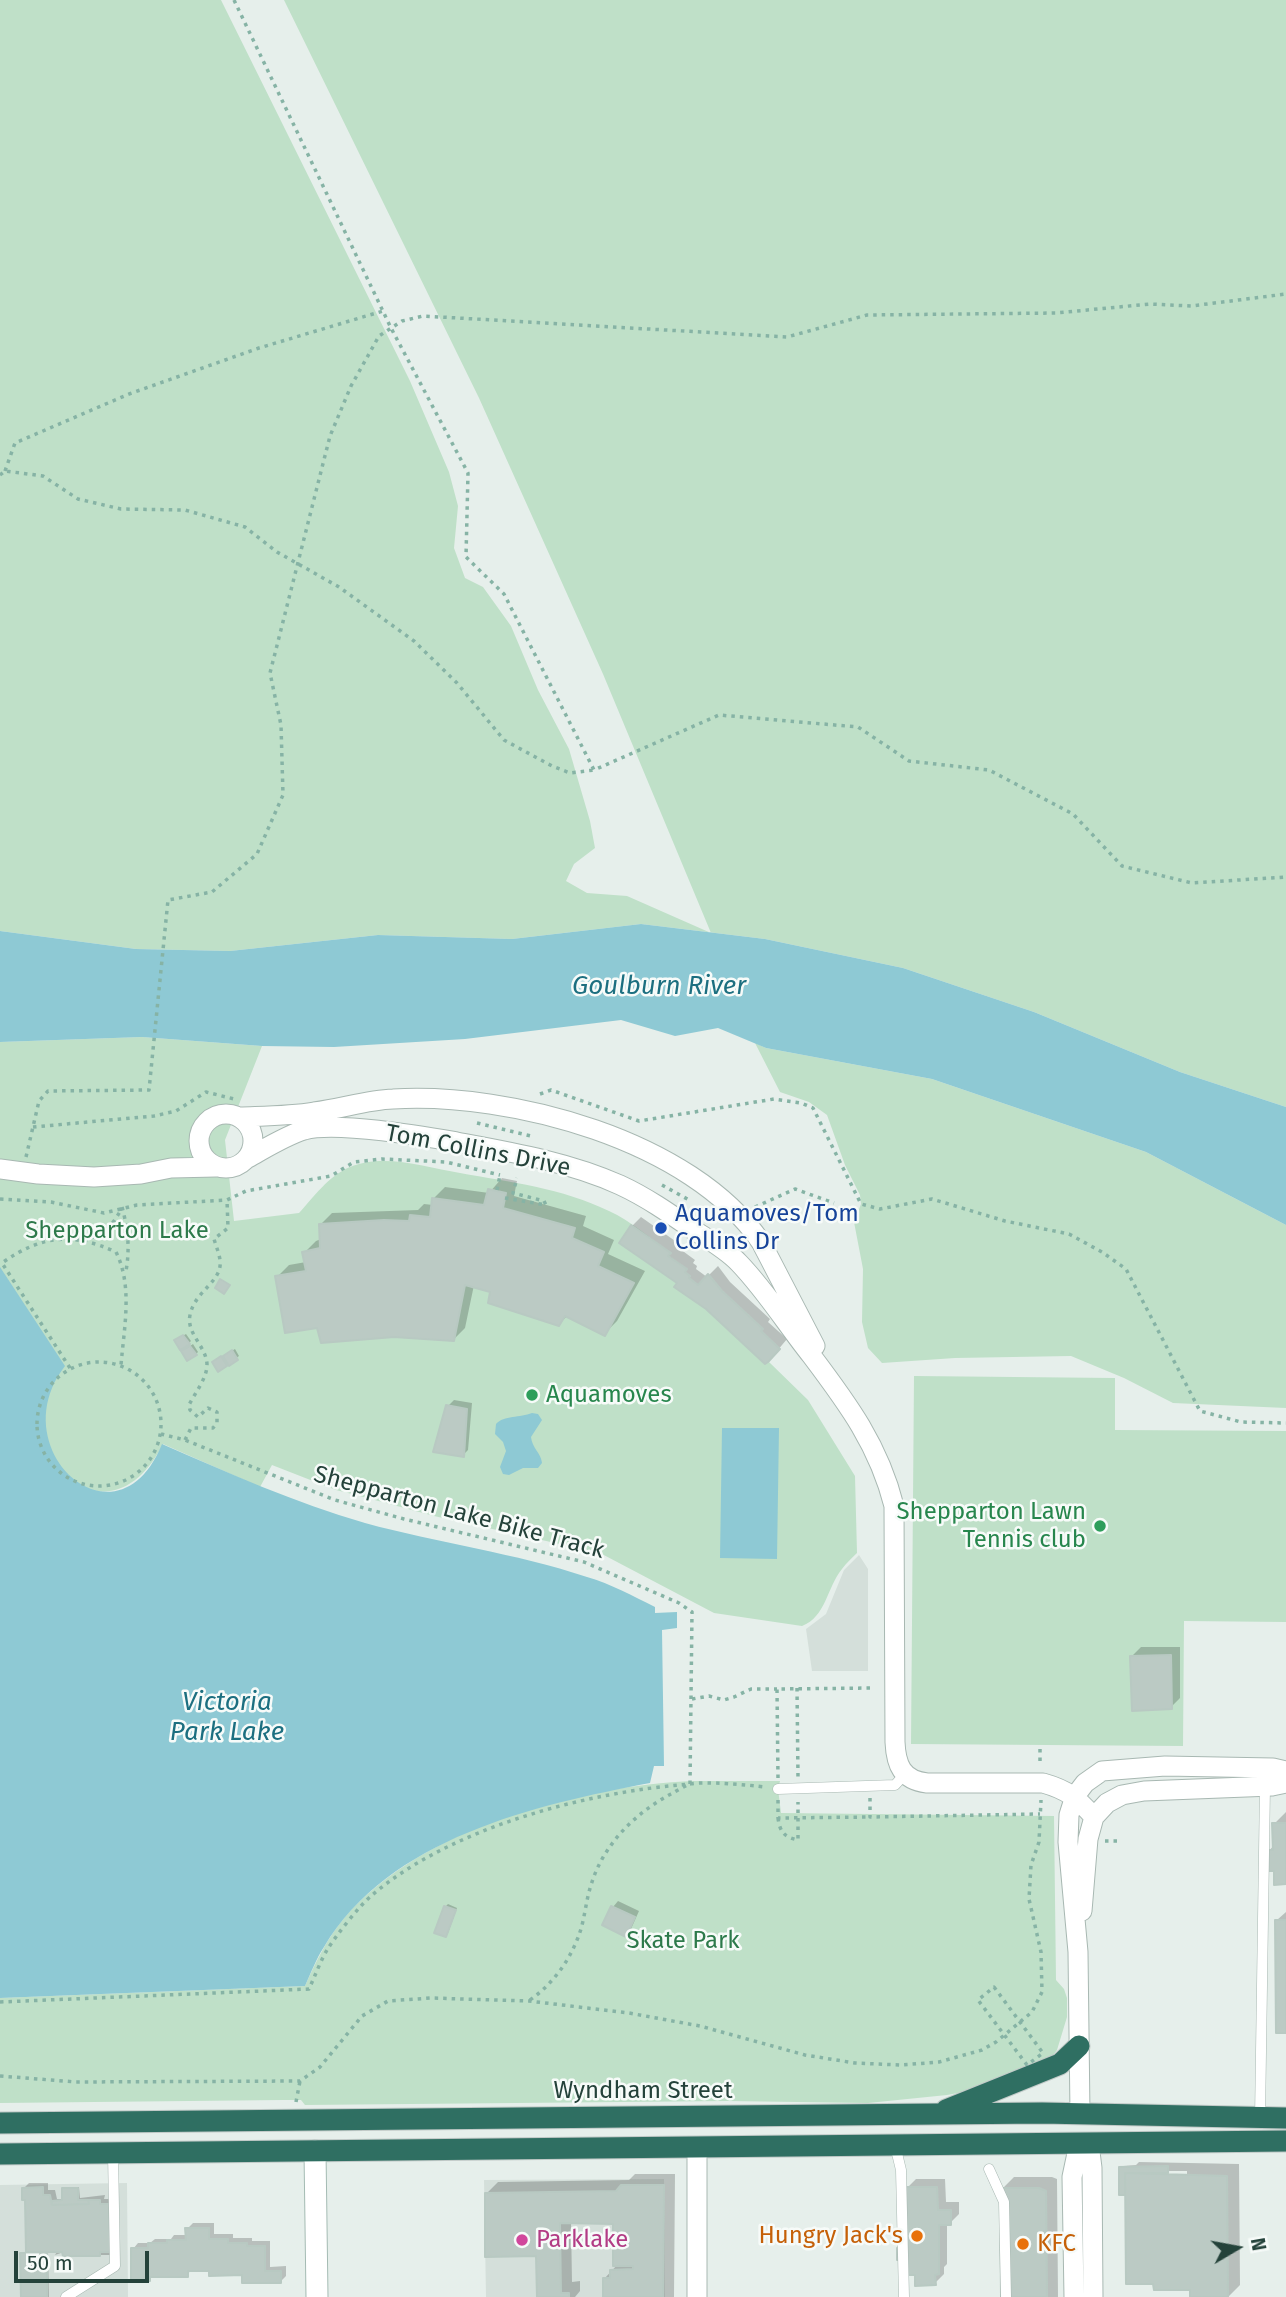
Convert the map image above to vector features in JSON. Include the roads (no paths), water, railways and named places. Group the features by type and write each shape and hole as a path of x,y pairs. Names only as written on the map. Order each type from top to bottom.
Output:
{"highway":[{"path":"934,2114 1060,2064 1079,2046"},
{"name":"Wyndham Street","path":"0,2123 934,2114 1286,2118"},
{"path":"1080,2114 1084,2144"},
{"path":"696,2116 697,2147"},
{"path":"314,2120 315,2151"},
{"path":"0,2154 1286,2141"}],"street":[{"name":"Tom Collins Drive","path":"240,1117 313,1113 394,1098 474,1101 586,1126 672,1164 701,1181 726,1201 761,1242 838,1390 874,1448 887,1476 894,1506 895,1751 896,1761 905,1775"},
{"path":"0,1168 22,1173 94,1177 141,1174 171,1168 233,1168 248,1158 253,1141 252,1131 240,1117 231,1114 213,1117 205,1123 190,1155 171,1168"},
{"name":"Tom Collins Drive","path":"248,1158 304,1130 352,1129 429,1137 505,1151 584,1171 620,1185 659,1205 737,1260 838,1390"},
{"path":"198,1139 202,1156 216,1167"},
{"path":"1080,2114 1078,1952 1068,1842 1069,1815 1075,1796 1084,1783 1101,1771 1126,1768 1178,1766 1273,1768 1286,1771"},
{"path":"905,1775 917,1782 927,1783 1040,1783 1059,1787 1075,1796 1094,1817"},
{"path":"1078,1952 1088,1839 1094,1817 1107,1803 1122,1794 1144,1791 1286,1783"},
{"path":"1074,2297 1072,2177 1084,2144"},
{"path":"1084,2144 1093,2168 1093,2297"},
{"path":"697,2147 698,2297"},
{"path":"315,2151 317,2297"}],"lane":[{"path":"778,1789 894,1785 905,1775"},
{"path":"1259,2118 1265,1786"},
{"path":"895,2145 901,2170 904,2297"},
{"path":"66,2297 115,2266 113,2153"},
{"path":"989,2169 1004,2202 1006,2297"}],"water":[{"name":"Goulburn River","path":"641,924 765,939 903,968 1034,1012 1180,1072 1286,1107 1286,1225 1146,1152 932,1079 766,1048 718,1028 675,1036 621,1020 465,1039 334,1047 262,1046 142,1037 0,1042 0,931 136,949 230,951 378,935 512,939"},
{"name":"Victoria Park Lake","path":"0,1267 65,1366 49,1398 46,1429 55,1456 72,1478 94,1490 119,1490 142,1476 162,1444 262,1487 339,1515 560,1569 622,1590 655,1607 655,1613 677,1612 677,1628 662,1630 664,1766 654,1766 650,1783 513,1816 468,1832 425,1853 386,1878 352,1910 321,1952 305,1986 0,1998"},
{"path":"538,1414 542,1420 531,1437 542,1463 538,1468 523,1468 509,1475 503,1474 500,1467 506,1451 503,1442 495,1434 496,1424 503,1419"},
{"path":"722,1428 779,1428 777,1559 720,1558"}],"place":[{"name":"Aquamoves/Tom Collins Dr","path":"661,1228"},
{"name":"Aquamoves","path":"532,1395"},
{"name":"Shepparton Lawn Tennis club","path":"1100,1526"},
{"name":"Hungry Jack's","path":"917,2236"},
{"name":"Parklake","path":"522,2240"},
{"name":"KFC","path":"1023,2244"}],"park label":[{"name":"Shepparton Lake","path":"117,1231"},
{"name":"Skate Park","path":"683,1941"}]}
